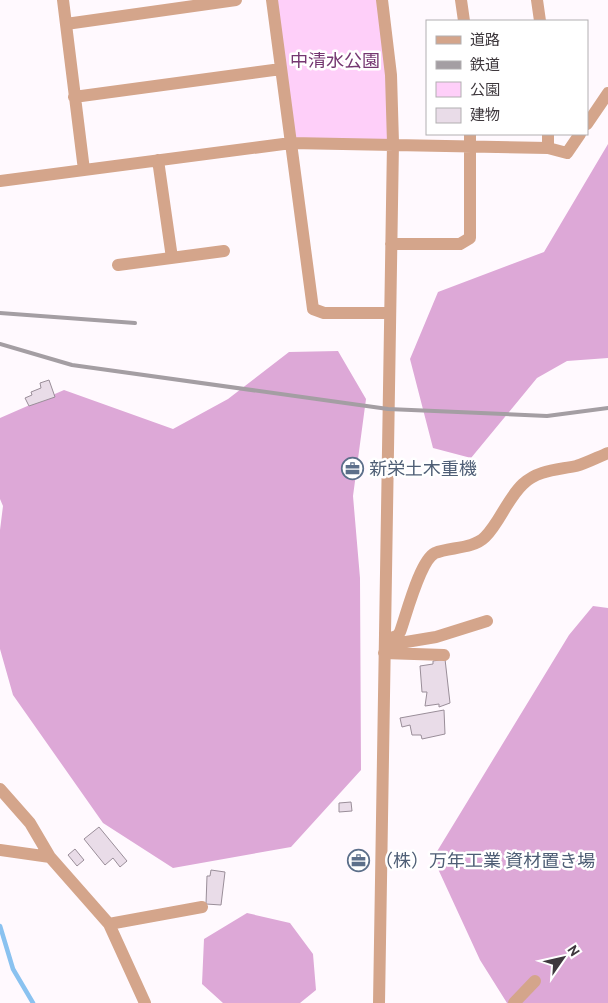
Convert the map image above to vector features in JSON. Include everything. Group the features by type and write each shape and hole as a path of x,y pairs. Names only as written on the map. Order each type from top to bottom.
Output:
{"street":[{"path":"63,0 84,170"},
{"path":"66,24 236,0"},
{"path":"272,0 313,309 324,313 389,313"},
{"path":"378,1003 393,143 391,75 382,0"},
{"path":"461,0 464,20"},
{"path":"537,0 540,20"},
{"path":"74,97 281,69"},
{"path":"588,123 608,93"},
{"path":"390,244 460,244 470,238 470,135"},
{"path":"548,135 548,148"},
{"path":"0,181 291,143 393,143 469,147 548,148 567,153 579,135"},
{"path":"158,160 172,258"},
{"path":"118,265 224,251"},
{"path":"384,646 400,632 423,568 433,554 472,544 485,537 523,484 542,472 578,466 608,453"},
{"path":"384,646 436,637 487,622"},
{"path":"384,646 444,655"},
{"path":"0,789 30,824 50,857 109,924 145,1003"},
{"path":"0,850 50,857"},
{"path":"109,924 202,907"},
{"path":"514,1003 535,981"}],"green space":[{"name":"中清水公園","path":"272,0 382,0 393,143 291,143"}],"shaded area":[{"path":"608,144 608,358 567,361 537,378 471,458 433,448 410,359 438,292 544,252"},
{"path":"338,351 366,399 353,496 360,578 361,770 291,847 173,868 103,823 13,695 0,649 0,530 3,506 0,499 0,418 64,390 173,429 228,399 289,352"},
{"path":"593,606 608,608 608,1003 507,1003 480,960 433,858 569,635"},
{"path":"247,913 290,923 313,954 316,990 300,1003 223,1003 202,984 204,939"}],"building":[{"path":"49,380 55,397 29,406 25,398 32,395 31,392 41,388 40,383"},
{"path":"445,659 450,703 439,707 439,704 425,706 427,692 422,692 420,666 433,664 433,661"},
{"path":"444,710 445,734 422,739 421,735 412,735 410,725 402,727 400,718"},
{"path":"351,802 352,811 339,812 339,803"},
{"path":"99,827 127,861 120,867 113,858 105,865 84,839"},
{"path":"75,849 84,860 77,866 68,855"},
{"path":"211,870 225,872 221,905 206,904 207,876 210,876"}],"waterway":[{"path":"0,926 13,969 33,1003"}],"railway":[{"path":"0,313 135,323"},
{"path":"0,344 72,365 388,409 547,416 608,408"}],"place":[{"name":"新栄土木重機","path":"353,469"},
{"name":"（株）万年工業 資材置き場","path":"359,861"}]}
